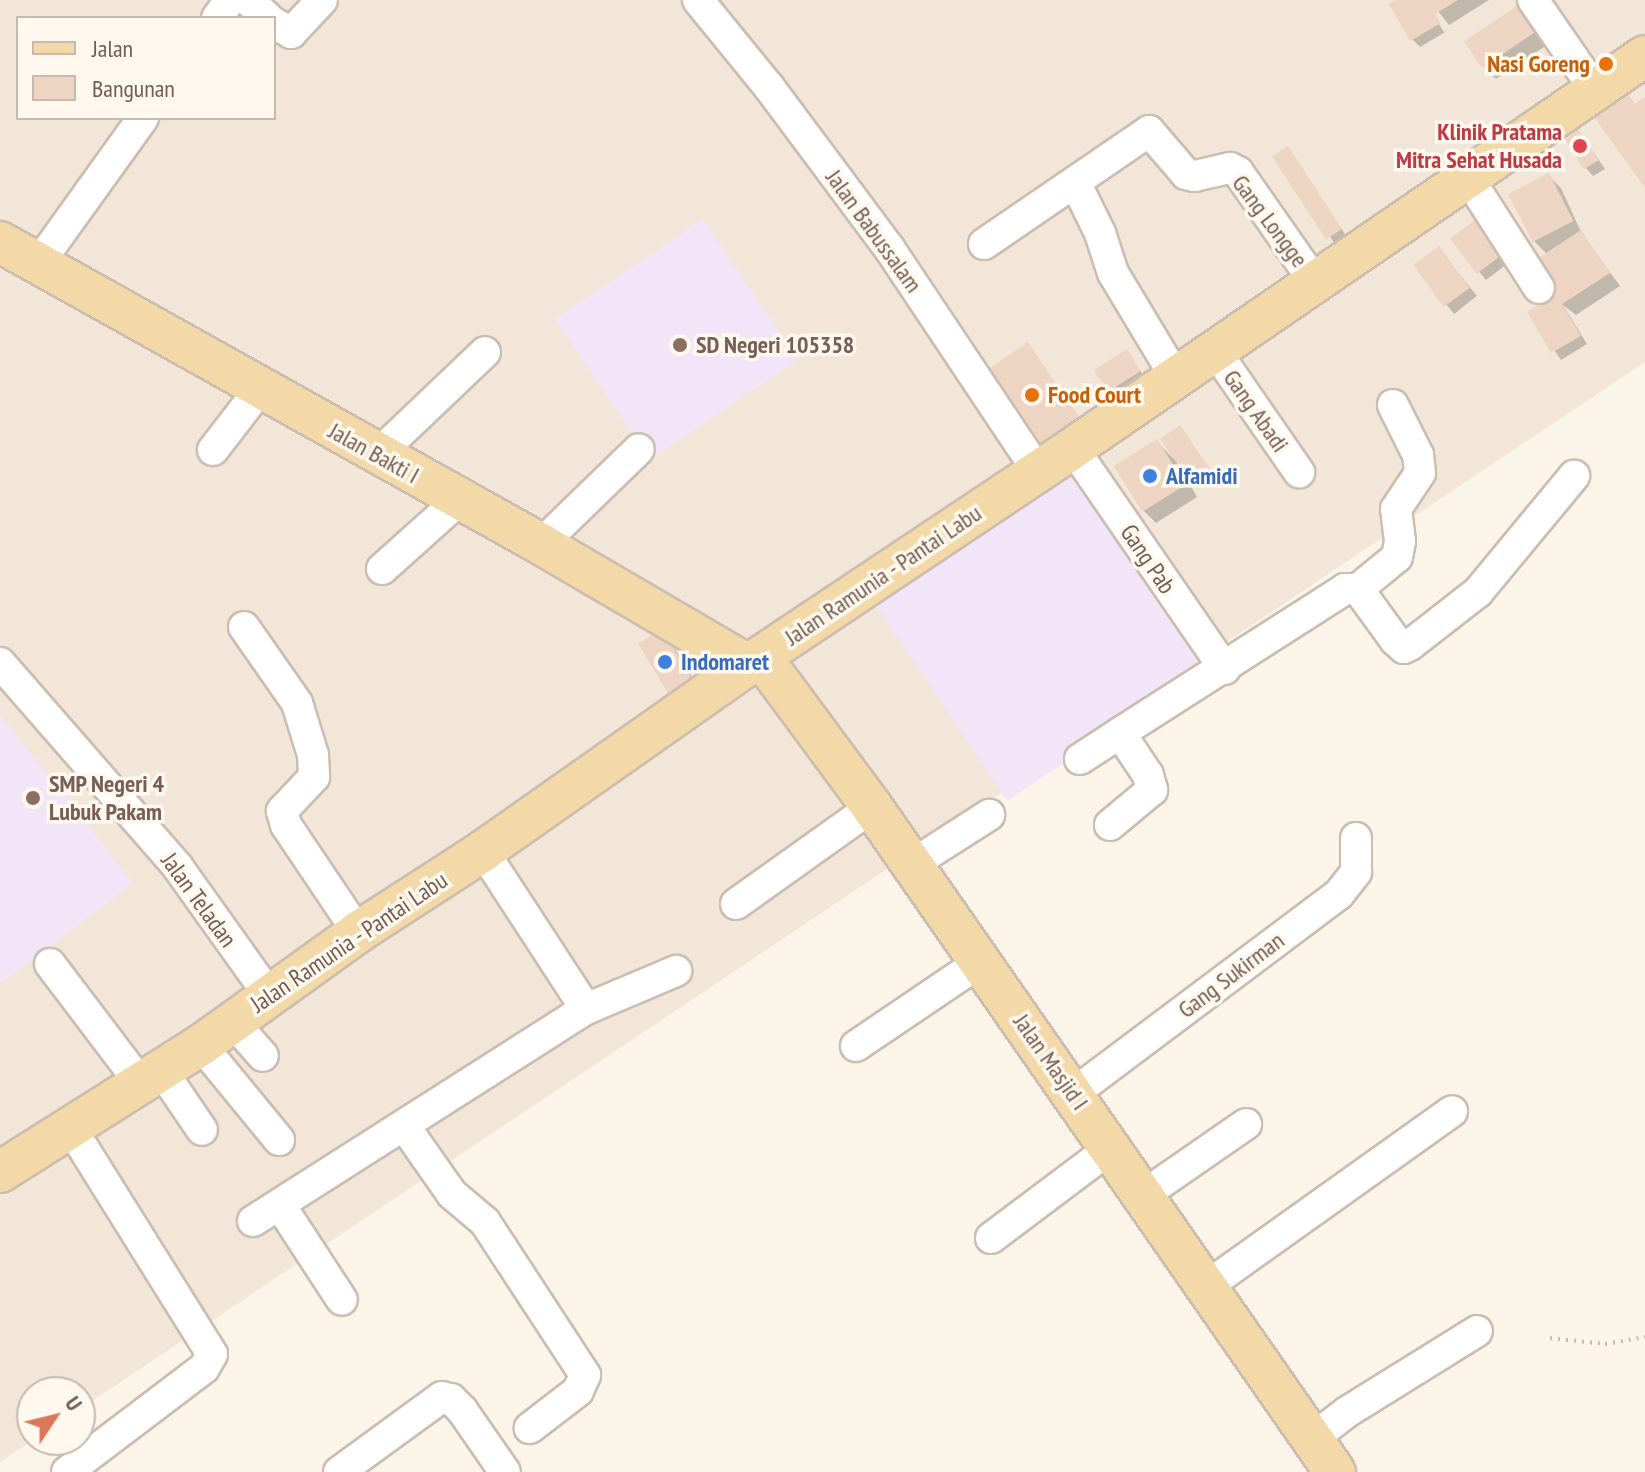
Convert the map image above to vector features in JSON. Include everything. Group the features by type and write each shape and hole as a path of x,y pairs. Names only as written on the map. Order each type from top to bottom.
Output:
{"main road":[{"name":"Jalan Ramunia - Pantai Labu","path":"0,1172 201,1045 358,932 483,851 754,661 1073,448 1645,56"},
{"name":"Jalan Bakti I","path":"0,242 377,455 754,661"},
{"name":"Jalan Masjid I","path":"754,661 872,807 1145,1194 1335,1472"}],"street":[{"path":"248,0 266,16"},
{"path":"276,24 291,33 322,0"},
{"name":"Jalan Babussalam","path":"698,0 769,87 889,248 1038,471"},
{"path":"1547,5 1595,90"},
{"path":"38,264 142,120"},
{"name":"Gang Longge","path":"1076,184 1149,131 1186,174 1195,176 1230,168 1238,172 1314,281"},
{"path":"1467,176 1539,288"},
{"path":"984,244 1076,184 1100,233 1113,273 1175,376"},
{"name":"Gang Abadi","path":"1214,349 1299,472"},
{"path":"377,455 485,352"},
{"path":"213,450 260,389"},
{"path":"1080,759 1225,669 1345,589 1358,589 1397,557 1400,541 1396,509 1420,473 1418,455 1393,405"},
{"name":"Gang Pab","path":"1073,448 1225,669"},
{"path":"541,544 639,449"},
{"path":"1358,589 1395,640 1404,648 1410,645 1478,592 1574,476"},
{"path":"382,569 459,500"},
{"path":"244,627 297,703 313,755 314,777 282,811 286,825 358,932"},
{"name":"Jalan Teladan","path":"0,663 177,866 269,995"},
{"path":"1110,825 1152,790 1148,775 1120,733"},
{"path":"736,904 872,807"},
{"path":"911,865 989,815"},
{"name":"Gang Sukirman","path":"1074,1093 1339,894 1356,872 1356,838"},
{"path":"483,851 586,1009"},
{"path":"856,1046 980,962"},
{"path":"50,964 151,1078 202,1130"},
{"path":"253,1221 586,1009 676,971"},
{"path":"233,1022 263,1056"},
{"path":"201,1045 279,1140"},
{"path":"1207,1286 1452,1111"},
{"path":"1145,1194 1246,1124"},
{"path":"405,1127 452,1194 485,1222 585,1375 578,1391 530,1428"},
{"path":"67,1472 204,1368 212,1358 71,1128"},
{"path":"991,1238 1112,1147"},
{"path":"280,1205 342,1300"},
{"path":"1312,1439 1347,1412 1477,1331"},
{"path":"339,1472 442,1397 451,1399 462,1410 505,1472"}],"path":[{"path":"1550,1338 1605,1344 1645,1337"}],"shaded area":[{"path":"0,0 1645,0 1645,362 96,1398 96,1376 16,1376 16,1451 0,1462"},
{"name":"SD Negeri 105358","path":"703,219 798,360 650,460 555,319"},
{"path":"1071,466 1206,667 1007,801 872,600"},
{"name":"SMP Negeri 4 Lubuk Pakam","path":"0,714 133,883 0,984"}],"building":[{"path":"1396,0 1458,0 1435,14 1441,23 1410,41 1389,4"},
{"path":"1518,5 1536,32 1482,68 1464,41"},
{"path":"1623,87 1635,104 1645,97 1645,188 1589,110"},
{"name":"Klinik Pratama Mitra Sehat Husada","path":"1575,123 1598,160 1584,169 1561,132"},
{"path":"1288,146 1342,229 1326,239 1272,156"},
{"path":"1549,173 1574,221 1533,242 1508,194"},
{"path":"1483,214 1509,249 1477,274 1450,239"},
{"path":"1581,230 1610,273 1562,304 1581,336 1551,353 1527,312 1556,295 1534,261"},
{"path":"1439,246 1470,288 1444,307 1413,265"},
{"name":"Food Court","path":"1028,342 1079,418 1036,448 984,372"},
{"path":"1127,349 1141,371 1108,392 1094,370"},
{"path":"1180,425 1209,468 1189,482 1160,438"},
{"name":"Alfamidi","path":"1157,439 1186,485 1142,512 1114,466"},
{"name":"Indomaret","path":"662,629 692,679 668,693 638,643"},
{"path":"696,650 710,656 702,673 689,667"}],"place":[{"name":"Nasi Goreng","path":"1606,64"},
{"name":"Klinik Pratama Mitra Sehat Husada","path":"1580,146"},
{"name":"SD Negeri 105358","path":"680,345"},
{"name":"Food Court","path":"1032,395"},
{"name":"Alfamidi","path":"1150,476"},
{"name":"Indomaret","path":"665,662"},
{"name":"SMP Negeri 4 Lubuk Pakam","path":"33,798"}]}
